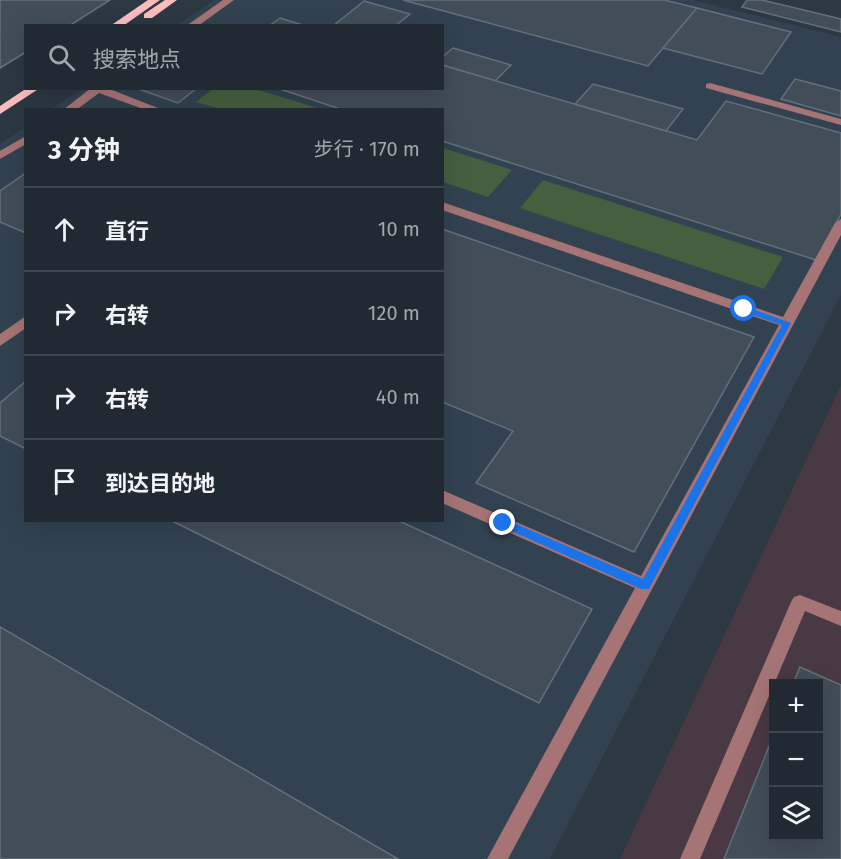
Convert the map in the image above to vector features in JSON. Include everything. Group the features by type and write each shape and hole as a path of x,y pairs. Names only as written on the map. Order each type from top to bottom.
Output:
{"main road":[{"path":"118,24 155,0"},
{"path":"136,24 172,0"},
{"path":"0,99 24,84"},
{"path":"0,111 32,90"}],"lane":[{"path":"194,24 229,0"},
{"path":"710,86 841,122"},
{"path":"71,108 98,90"},
{"path":"102,90 153,108"},
{"path":"0,156 24,140"},
{"path":"444,207 787,323"},
{"path":"497,859 841,223"},
{"path":"0,340 24,322"},
{"path":"444,497 645,585"},
{"path":"690,859 800,602 841,620"}],"shaded area":[{"path":"215,0 693,0 841,37 841,295 550,859 0,859 0,144 24,128 24,522 444,522 444,108 53,108 81,90 444,90 444,24 179,24"},
{"path":"841,385 841,859 620,859"}],"green space":[{"path":"211,90 258,90 318,108 217,108 196,102"},
{"path":"444,148 512,170 488,197 444,182"},
{"path":"543,180 783,257 764,289 520,208"}],"building":[{"path":"0,0 110,0 72,24 24,24 24,53 0,68"},
{"path":"403,0 664,0 697,8 648,66"},
{"path":"747,0 762,0 841,19 841,32 742,7"},
{"path":"364,1 410,14 398,24 335,24"},
{"path":"697,8 791,32 762,74 663,48"},
{"path":"280,18 300,24 272,24"},
{"path":"453,48 511,65 495,81 444,66 444,55"},
{"path":"444,66 697,140 726,101 841,133 841,214 816,260 444,142 444,108 337,108 283,90 444,90"},
{"path":"795,79 841,91 841,116 781,99"},
{"path":"593,84 683,109 666,131 575,104"},
{"path":"141,90 194,90 178,103"},
{"path":"24,174 24,232 0,222 0,191"},
{"path":"444,230 754,337 634,552 476,483 513,431 444,403"},
{"path":"24,383 24,448 0,436 0,403"},
{"path":"174,522 401,522 592,609 539,703"},
{"path":"0,627 398,859 0,859"},
{"path":"800,667 841,685 841,859 724,859 769,746 769,841 823,841 823,679 795,679"}],"route":[{"path":"503,523 645,585 787,323 744,309"}]}
